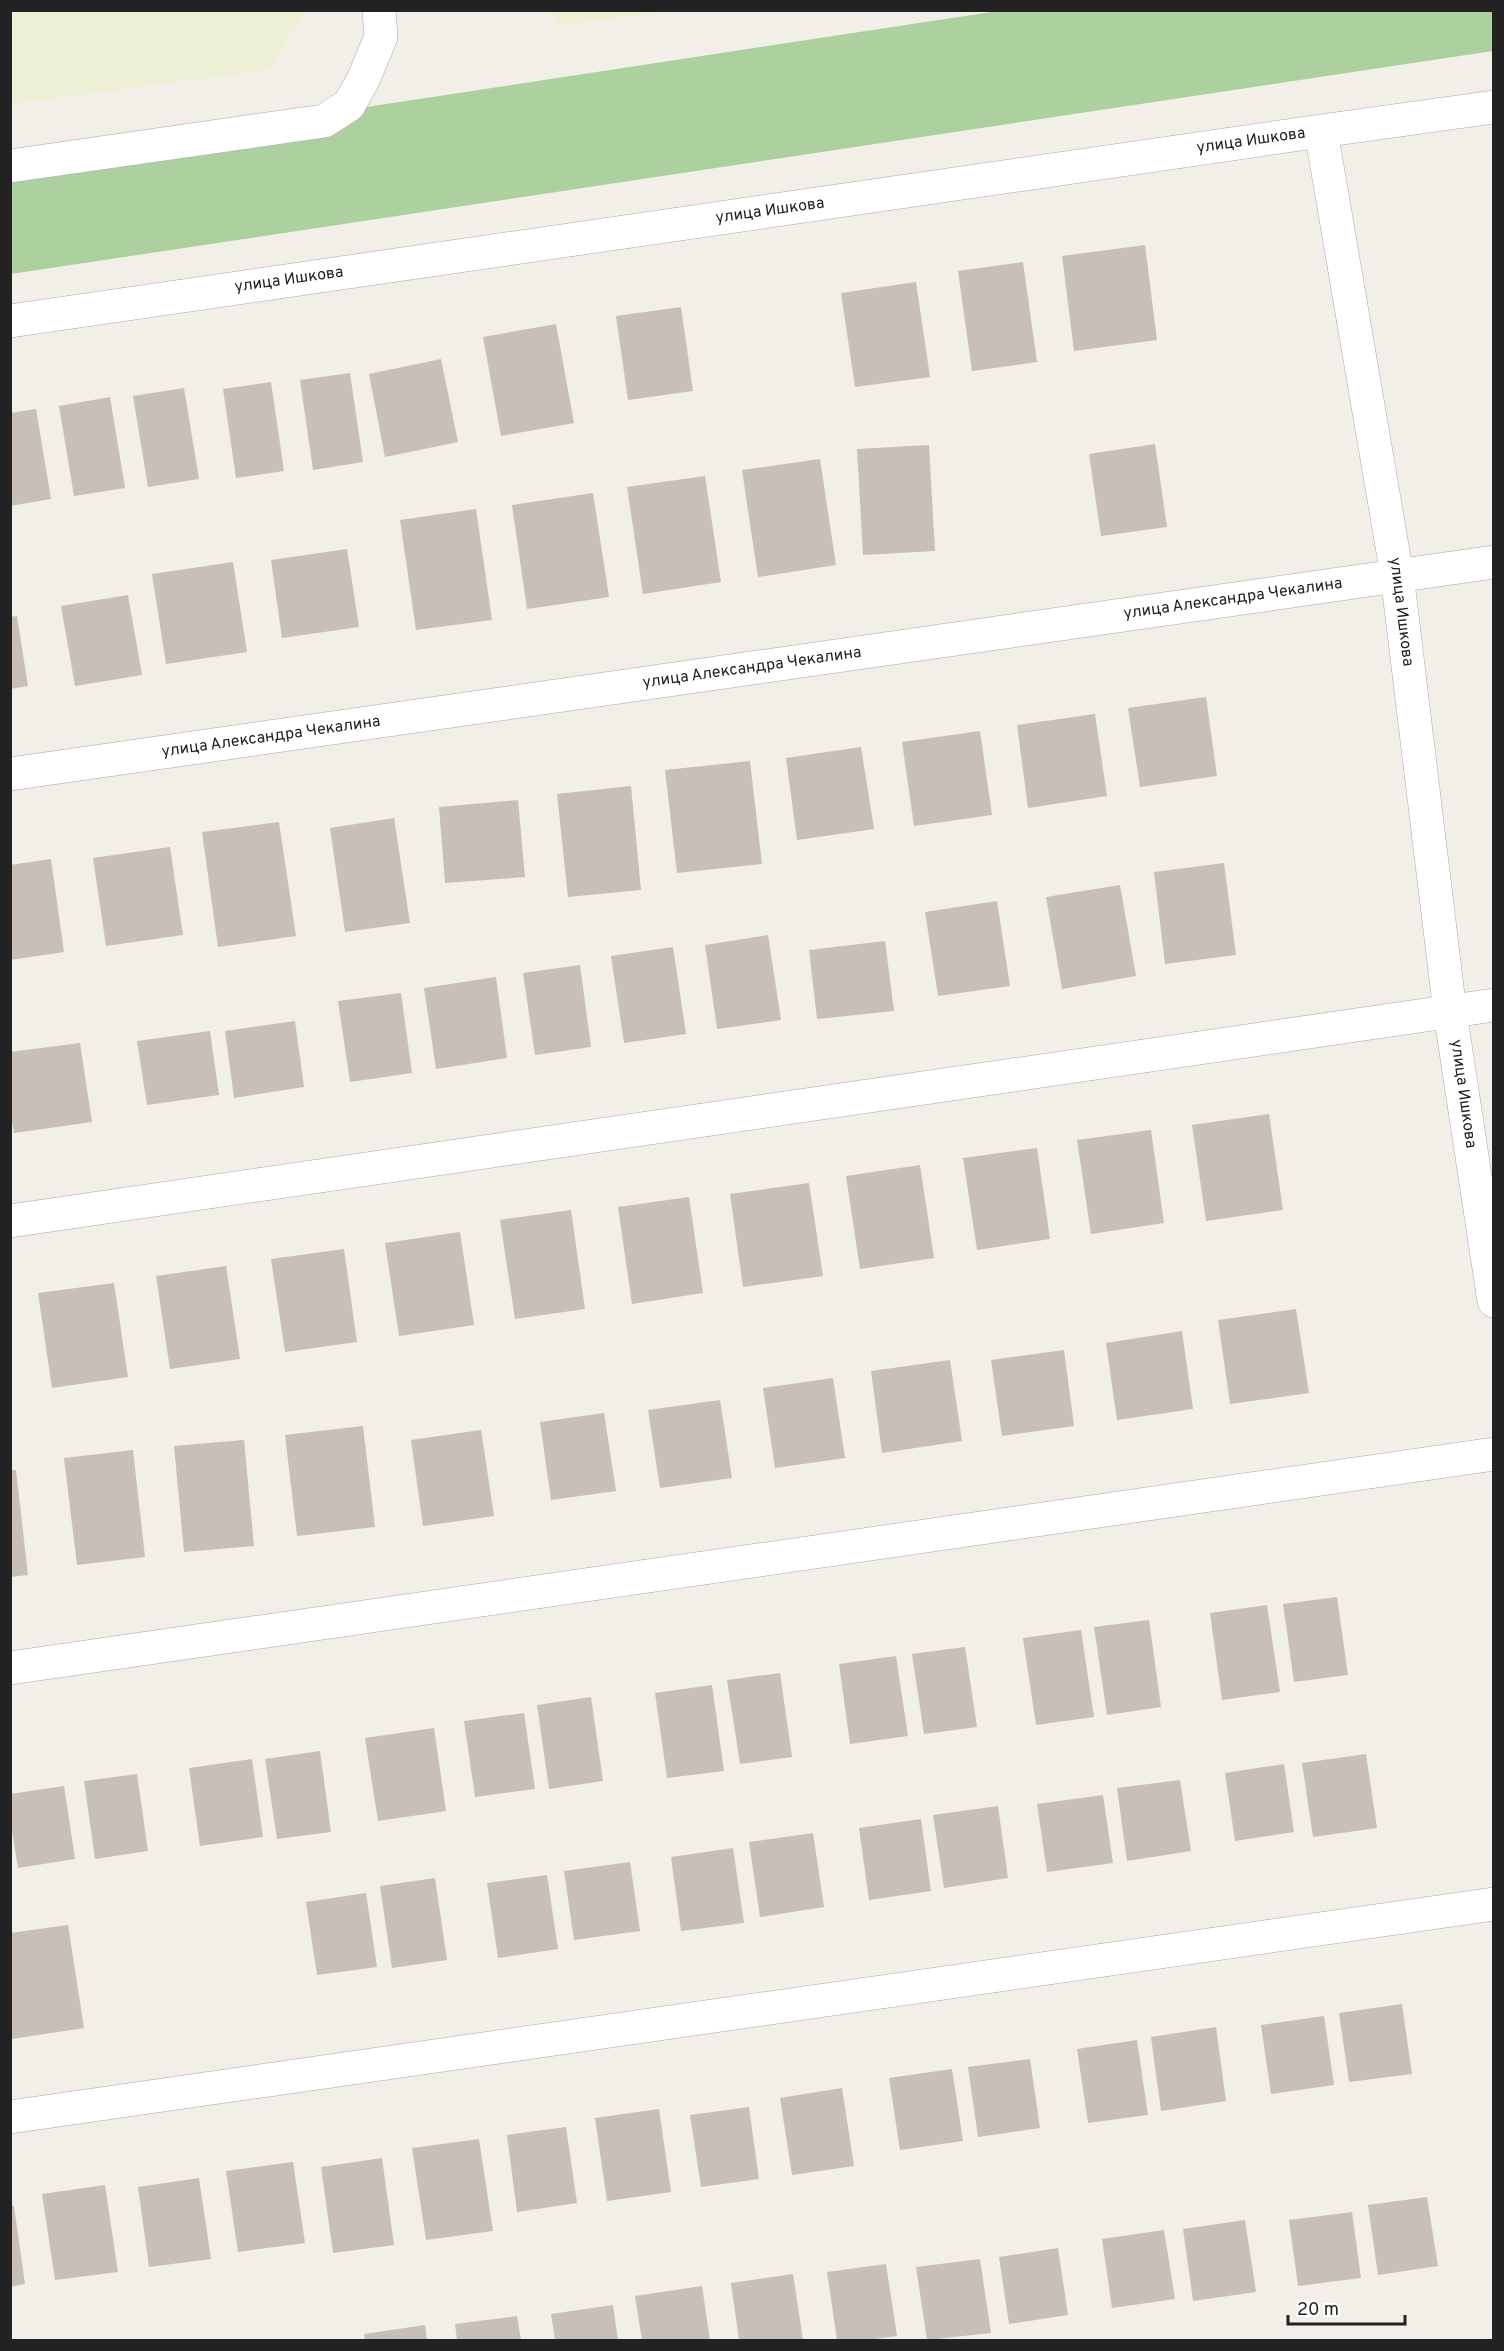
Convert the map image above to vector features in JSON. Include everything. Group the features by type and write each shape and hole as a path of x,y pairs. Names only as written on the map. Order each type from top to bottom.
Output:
{"street":[{"path":"10,166 324,121 350,105 363,80 381,37 379,10"},
{"path":"1322,131 1494,107"},
{"name":"улица Ишкова","path":"10,321 1322,131 1397,575 1450,1012 1494,1301"},
{"name":"улица Александра Чекалина","path":"10,774 1494,562"},
{"path":"10,1221 1494,1005"},
{"path":"10,1668 1494,1454"},
{"path":"10,2117 1494,1904"}],"green space":[{"path":"10,11 305,11 269,70 11,104"},
{"path":"550,11 671,11 560,26"},
{"path":"998,11 1493,11 1493,51 11,274 11,161"}],"building":[{"path":"1145,245 1157,340 1074,351 1062,256"},
{"path":"1023,262 1037,362 972,371 958,271"},
{"path":"916,282 930,377 855,387 841,293"},
{"path":"681,307 693,391 628,400 616,316"},
{"path":"556,324 574,423 501,436 483,337"},
{"path":"441,359 458,442 385,457 369,374"},
{"path":"350,373 363,462 313,470 300,380"},
{"path":"271,382 284,471 236,478 223,389"},
{"path":"184,388 199,479 148,487 133,396"},
{"path":"110,397 125,488 74,496 59,406"},
{"path":"36,409 51,499 10,506 10,413"},
{"path":"1155,444 1167,527 1101,536 1089,454"},
{"path":"929,445 935,551 863,555 857,449"},
{"path":"820,459 836,565 758,577 742,470"},
{"path":"705,476 721,582 643,594 627,487"},
{"path":"593,493 609,597 527,609 512,505"},
{"path":"476,509 492,620 416,630 400,520"},
{"path":"347,549 359,627 282,638 271,560"},
{"path":"233,562 247,652 166,664 152,574"},
{"path":"128,595 142,675 75,686 61,606"},
{"path":"17,616 28,686 10,689 10,617"},
{"path":"1206,697 1217,776 1140,787 1128,708"},
{"path":"1095,714 1107,796 1028,808 1017,725"},
{"path":"980,731 992,815 914,826 902,742"},
{"path":"861,747 874,829 797,840 786,758"},
{"path":"750,761 762,864 677,873 665,770"},
{"path":"631,786 641,890 568,897 557,794"},
{"path":"518,800 525,877 445,883 439,807"},
{"path":"394,818 410,923 345,932 330,828"},
{"path":"279,822 296,936 218,947 202,832"},
{"path":"170,847 183,935 106,946 93,858"},
{"path":"51,859 64,952 10,960 10,865"},
{"path":"1224,863 1236,955 1165,964 1154,872"},
{"path":"1120,885 1136,976 1062,989 1046,897"},
{"path":"997,901 1010,986 938,996 925,912"},
{"path":"768,935 781,1020 717,1029 705,945"},
{"path":"885,941 894,1011 817,1019 809,950"},
{"path":"673,947 686,1034 624,1043 611,956"},
{"path":"580,965 591,1047 535,1055 523,973"},
{"path":"496,977 507,1058 436,1069 424,988"},
{"path":"401,993 412,1073 350,1082 338,1001"},
{"path":"295,1021 304,1087 234,1098 225,1031"},
{"path":"210,1031 219,1095 147,1105 137,1041"},
{"path":"80,1043 92,1122 14,1133 10,1110 10,1052"},
{"path":"1269,1114 1283,1210 1206,1221 1192,1125"},
{"path":"1151,1130 1164,1223 1091,1234 1077,1140"},
{"path":"1037,1148 1050,1239 977,1250 963,1158"},
{"path":"920,1165 934,1258 860,1269 846,1176"},
{"path":"809,1183 823,1276 743,1287 730,1194"},
{"path":"689,1197 703,1293 632,1304 618,1207"},
{"path":"571,1210 585,1309 515,1319 500,1220"},
{"path":"460,1232 474,1325 399,1336 385,1243"},
{"path":"344,1249 357,1342 285,1352 271,1259"},
{"path":"226,1266 240,1359 170,1369 156,1276"},
{"path":"114,1283 128,1377 52,1388 38,1293"},
{"path":"1296,1309 1309,1393 1230,1404 1218,1320"},
{"path":"1182,1331 1193,1409 1117,1420 1106,1343"},
{"path":"1064,1350 1074,1426 1002,1436 991,1360"},
{"path":"950,1360 962,1441 882,1453 871,1371"},
{"path":"833,1378 845,1458 775,1468 763,1388"},
{"path":"720,1400 732,1478 660,1488 648,1410"},
{"path":"604,1413 616,1491 551,1500 540,1422"},
{"path":"363,1426 375,1527 297,1536 285,1435"},
{"path":"481,1430 494,1516 423,1526 411,1440"},
{"path":"244,1440 254,1546 184,1552 174,1446"},
{"path":"133,1450 145,1557 77,1565 64,1458"},
{"path":"10,1470 16,1470 28,1575 10,1577"},
{"path":"1337,1597 1348,1675 1294,1682 1283,1604"},
{"path":"1267,1605 1280,1692 1222,1700 1210,1613"},
{"path":"1149,1620 1161,1707 1107,1715 1094,1627"},
{"path":"1081,1630 1094,1717 1036,1725 1023,1638"},
{"path":"965,1647 977,1727 924,1734 912,1654"},
{"path":"896,1656 908,1736 850,1744 839,1664"},
{"path":"780,1673 792,1757 740,1764 727,1680"},
{"path":"712,1685 724,1771 667,1778 655,1693"},
{"path":"591,1697 603,1781 549,1789 537,1705"},
{"path":"524,1713 535,1789 475,1797 464,1721"},
{"path":"434,1728 446,1811 378,1821 365,1738"},
{"path":"320,1751 331,1832 277,1839 265,1759"},
{"path":"1366,1754 1377,1828 1313,1837 1302,1763"},
{"path":"252,1759 263,1837 200,1846 189,1768"},
{"path":"1284,1764 1294,1832 1235,1841 1225,1773"},
{"path":"137,1774 148,1851 95,1859 84,1781"},
{"path":"1180,1780 1191,1851 1127,1861 1117,1788"},
{"path":"64,1786 75,1859 18,1868 10,1818 10,1794"},
{"path":"1103,1795 1113,1863 1047,1872 1037,1804"},
{"path":"998,1806 1008,1878 944,1888 933,1815"},
{"path":"921,1819 931,1891 869,1900 859,1828"},
{"path":"813,1833 824,1907 760,1917 749,1842"},
{"path":"733,1848 744,1923 681,1931 671,1857"},
{"path":"630,1862 640,1931 574,1940 564,1871"},
{"path":"547,1875 558,1949 498,1958 487,1883"},
{"path":"435,1878 447,1960 392,1968 380,1886"},
{"path":"366,1893 377,1967 317,1975 306,1902"},
{"path":"68,1925 84,2028 12,2039 10,1933"},
{"path":"1402,2004 1412,2074 1349,2082 1339,2013"},
{"path":"1324,2016 1334,2085 1271,2094 1261,2025"},
{"path":"1216,2027 1226,2101 1161,2111 1151,2037"},
{"path":"1137,2040 1148,2115 1088,2123 1077,2049"},
{"path":"1030,2059 1040,2128 978,2137 968,2067"},
{"path":"952,2069 963,2141 900,2150 889,2078"},
{"path":"842,2088 854,2166 792,2175 780,2098"},
{"path":"749,2107 759,2179 701,2187 690,2115"},
{"path":"659,2109 671,2192 607,2201 595,2118"},
{"path":"566,2127 577,2203 517,2212 507,2135"},
{"path":"479,2139 493,2231 426,2240 412,2148"},
{"path":"382,2158 394,2245 333,2253 321,2167"},
{"path":"293,2162 305,2243 238,2252 226,2171"},
{"path":"199,2178 211,2259 149,2267 138,2187"},
{"path":"105,2185 118,2272 55,2280 42,2194"},
{"path":"1427,2197 1438,2266 1378,2275 1368,2205"},
{"path":"10,2206 14,2206 25,2284 10,2287"},
{"path":"1352,2212 1361,2278 1298,2286 1289,2220"},
{"path":"1245,2220 1256,2292 1193,2301 1183,2229"},
{"path":"1164,2230 1175,2299 1112,2308 1102,2239"},
{"path":"1058,2248 1068,2315 1009,2324 999,2257"},
{"path":"980,2259 991,2333 927,2340 916,2267"},
{"path":"886,2264 897,2336 867,2340 837,2340 827,2272"},
{"path":"793,2274 803,2340 739,2340 731,2283"},
{"path":"702,2286 710,2340 642,2340 635,2296"},
{"path":"613,2305 618,2340 555,2340 551,2314"},
{"path":"517,2316 521,2340 457,2340 455,2324"},
{"path":"425,2325 427,2340 365,2340 364,2334"}]}
